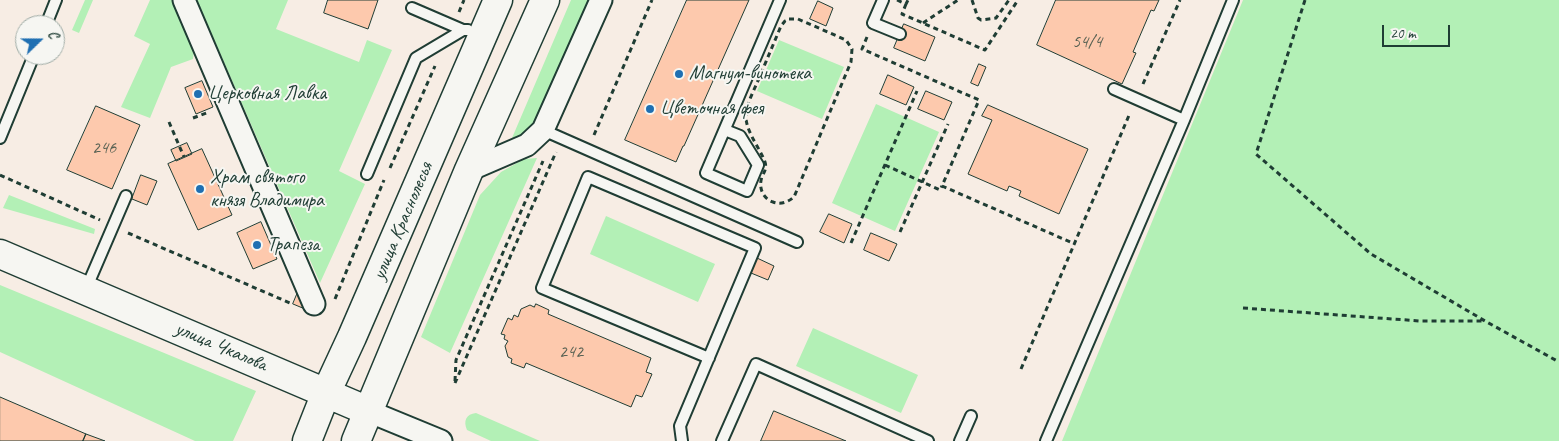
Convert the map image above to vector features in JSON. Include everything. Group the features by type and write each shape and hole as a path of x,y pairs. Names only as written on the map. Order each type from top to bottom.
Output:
{"street":[{"path":"184,0 323,305"},
{"name":"улица Краснолесья","path":"307,441 326,393 352,337 474,29 498,0"},
{"name":"улица Краснолесья","path":"356,441 469,170 545,0"},
{"path":"469,170 553,134 601,0"},
{"name":"улица Чкалова","path":"0,254 441,441"}],"lane":[{"path":"50,15 56,0"},
{"path":"725,130 740,136 758,165 747,191 706,174 780,0"},
{"path":"883,0 873,23 900,34"},
{"path":"1046,441 1184,120 1233,0"},
{"path":"412,8 452,26 474,29"},
{"path":"368,174 416,58 446,40 474,29"},
{"path":"0,138 30,65"},
{"path":"1114,89 1184,120"},
{"path":"553,134 797,242"},
{"path":"682,441 680,426 709,358 755,248 588,178 542,288 709,358"},
{"path":"86,290 126,196"},
{"path":"722,441 756,364 928,441"},
{"path":"960,441 971,416"}],"path":[{"path":"452,26 464,0"},
{"path":"587,149 652,0"},
{"path":"896,0 906,4"},
{"path":"908,0 902,14 985,50 1018,0"},
{"path":"923,23 958,0"},
{"path":"972,0 978,18 981,20 996,18 1009,0"},
{"path":"1021,369 1180,0"},
{"path":"1305,0 1256,154 1371,254 1559,362"},
{"path":"798,19 846,40 851,46 853,53 851,62 794,196 788,202 780,204 772,202 765,197 761,190 760,182 765,172 765,164 748,128 746,118 748,103 781,26 787,20 798,19"},
{"path":"873,23 862,48 979,100 940,190 885,165"},
{"path":"390,168 446,40"},
{"path":"851,243 917,90"},
{"path":"169,122 184,157"},
{"path":"900,232 948,124"},
{"path":"553,134 455,383 456,360 553,134"},
{"path":"0,175 293,304"},
{"path":"323,305 386,177"},
{"path":"942,186 1075,244"},
{"path":"1243,308 1420,321 1485,321"}],"green space":[{"path":"85,0 93,0 79,33 72,30"},
{"path":"150,0 173,0 194,51 193,59 171,67 150,118 121,107 150,44 134,36"},
{"path":"197,0 288,0 276,29 359,62 367,40 392,50 339,171 365,184 320,283"},
{"path":"571,0 593,0 541,122 509,145"},
{"path":"1243,0 1559,0 1559,441 1062,441"},
{"path":"779,40 844,67 822,119 757,91"},
{"path":"876,104 939,132 895,231 832,203"},
{"path":"537,158 450,353 421,337 480,195 501,172 524,159"},
{"path":"9,195 95,229 94,234 3,208"},
{"path":"606,216 715,264 698,302 590,254"},
{"path":"0,285 256,391 233,441 195,441 0,352"},
{"path":"813,328 918,375 901,413 796,366"},
{"path":"476,413 540,441 491,441 467,430 466,418"}],"building":[{"path":"328,0 378,0 368,29 324,13"},
{"path":"687,0 749,0 676,162 625,140"},
{"path":"1056,0 1159,0 1154,11 1151,10 1133,52 1136,53 1122,84 1037,45"},
{"path":"818,1 833,8 826,26 810,19"},
{"path":"904,24 935,37 925,61 894,48"},
{"path":"979,64 986,67 978,86 971,83"},
{"path":"888,75 914,87 906,105 880,94"},
{"name":"Церковная Лавка","path":"202,81 213,107 196,114 185,88"},
{"path":"926,91 952,102 944,120 918,109"},
{"path":"988,105 1088,149 1059,214 1019,196 1021,191 1009,186 1007,191 968,174 992,120 982,116"},
{"path":"96,106 140,125 112,189 67,170"},
{"path":"187,143 192,154 176,161 171,150"},
{"name":"Храм святого князя Владимира","path":"202,149 232,215 198,230 168,164"},
{"path":"141,175 157,181 147,205 132,199"},
{"path":"829,214 852,224 844,243 820,232"},
{"path":"261,222 277,259 253,269 237,233"},
{"path":"871,233 897,244 889,261 864,250"},
{"path":"757,258 774,266 768,280 751,273"},
{"path":"298,292 310,297 305,309 293,304"},
{"path":"536,304 549,310 548,314 651,358 646,372 652,374 642,397 636,395 631,407 526,363 524,368 511,363 512,359 508,357 505,346 508,341 504,339 505,335 501,334 508,318 512,320 514,315 518,317 521,309 530,305 534,307"},
{"path":"0,397 86,434 83,441 0,441"},
{"path":"774,411 846,441 761,441"},
{"path":"86,434 105,441 83,441"}],"place":[{"name":"Магнум-винотека","path":"679,74"},
{"name":"Церковная Лавка","path":"198,94"},
{"name":"Цветочная фея","path":"650,109"},
{"name":"Храм святого князя Владимира","path":"200,189"},
{"name":"Трапеза","path":"257,245"}]}
